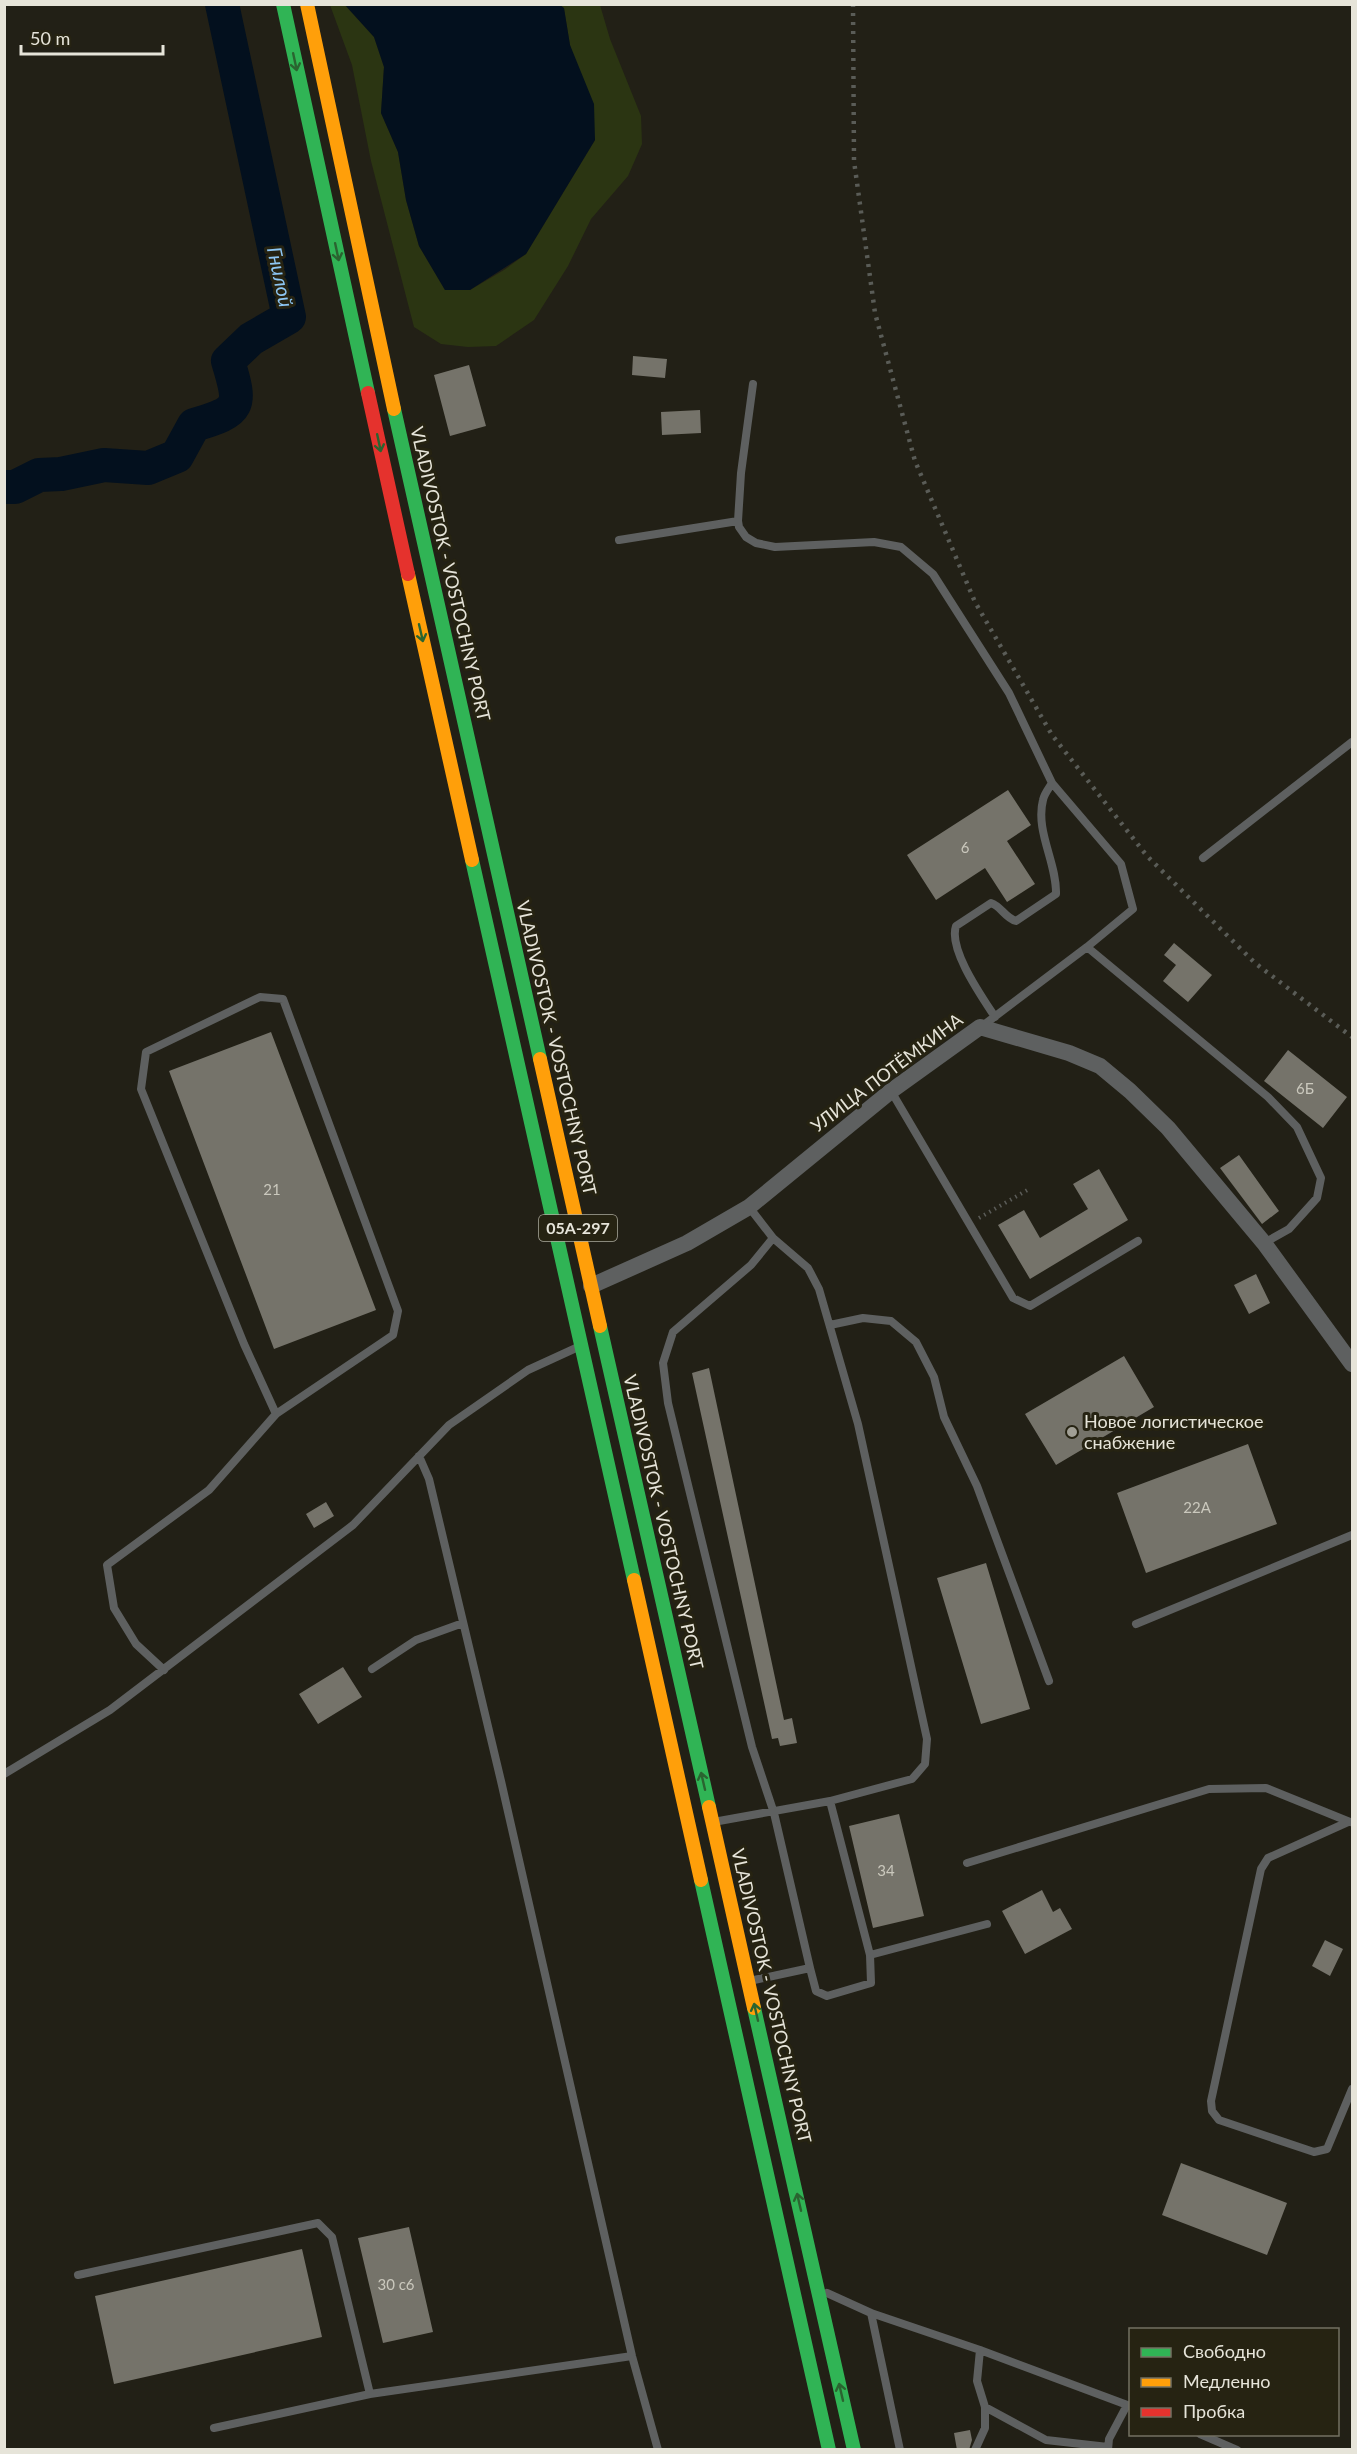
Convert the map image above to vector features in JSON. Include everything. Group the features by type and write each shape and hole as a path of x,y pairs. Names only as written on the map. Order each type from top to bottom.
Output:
{"highway":[{"name":"05А-297","path":"283,4 398,529 829,2450"},
{"name":"VLADIVOSTOK - VOSTOCHNY PORT","path":"307,4 397,420 854,2450"}],"street":[{"name":"УЛИЦА ПОТЁМКИНА","path":"591,1286 687,1243 749,1207 891,1091 980,1027 1069,1053 1100,1066 1130,1091 1168,1128 1264,1243 1353,1364"}],"lane":[{"path":"753,384 741,473 738,521 746,537 756,543 775,547 874,542 901,547 933,574 1009,693 1052,783 1121,864 1133,909 1087,947 980,1027"},
{"path":"619,540 738,521"},
{"path":"1203,858 1353,742"},
{"path":"995,1017 958,950 954,932 956,926 991,903 1017,921 1056,894 1057,881 1042,814 1043,798 1052,783"},
{"path":"1087,947 1268,1098 1297,1127 1322,1178 1317,1198 1289,1229 1264,1243"},
{"path":"165,1670 136,1644 114,1608 107,1565 209,1490 276,1414 393,1335 398,1311 283,999 260,997 146,1052 141,1089 244,1344 276,1414"},
{"path":"891,1091 971,1223 1013,1298 1030,1306 1138,1241"},
{"path":"713,1822 774,1813 830,1801 912,1779 925,1764 927,1739 858,1424 819,1289 808,1268 772,1238 749,1207"},
{"path":"772,1238 751,1265 673,1332 663,1363 668,1403 752,1747 774,1813 816,1991 827,1996 871,1983 870,1955 830,1801"},
{"path":"830,1325 863,1318 891,1321 916,1342 934,1377 944,1417 976,1486 1049,1681"},
{"path":"4,1774 110,1710 353,1525 449,1425 528,1370 581,1346"},
{"path":"419,1456 429,1479 632,2356 658,2450"},
{"path":"1136,1624 1353,1535"},
{"path":"372,1669 416,1640 463,1623"},
{"path":"967,1863 1209,1789 1266,1788 1351,1822"},
{"path":"1351,1822 1268,1858 1261,1869 1211,2101 1212,2111 1219,2120 1314,2152 1328,2150 1353,2089"},
{"path":"870,1955 987,1924"},
{"path":"749,1981 810,1968"},
{"path":"78,2275 318,2223 332,2237 370,2394"},
{"path":"818,2289 871,2313 980,2350 1129,2406 1109,2439 1108,2448 1046,2440 985,2407"},
{"path":"871,2313 900,2450"},
{"path":"975,2450 985,2428 985,2407 977,2381 980,2350"},
{"path":"214,2428 370,2394 632,2356"},
{"path":"1205,2436 1237,2450"}],"path":[{"path":"971,1223 1029,1189"}],"green space":[{"path":"330,5 345,5 374,37 384,67 381,113 398,152 406,200 419,246 445,290 470,290 526,254 595,140 570,45 564,9 560,5 600,5 610,39 641,116 642,144 628,176 591,219 568,266 534,320 496,346 468,347 441,344 414,327 371,161 352,65"}],"water":[{"path":"345,5 560,5 564,8 570,45 594,104 595,140 526,254 470,290 445,290 419,246 406,200 398,152 381,113 384,67 374,37"}],"building":[{"path":"633,356 667,359 665,378 632,375"},
{"path":"469,365 486,426 450,436 434,375"},
{"path":"700,410 701,433 662,435 661,412"},
{"path":"1008,790 1031,825 1007,841 1035,884 1007,902 985,868 936,900 907,855"},
{"path":"1174,943 1212,975 1188,1002 1163,981 1176,965 1164,955"},
{"path":"271,1032 376,1310 274,1349 169,1071"},
{"path":"1288,1050 1347,1097 1323,1128 1264,1081"},
{"path":"1239,1155 1279,1211 1262,1224 1220,1168"},
{"path":"1099,1169 1128,1220 1030,1279 998,1225 1024,1210 1040,1238 1088,1209 1073,1184"},
{"path":"1256,1274 1270,1303 1249,1314 1234,1285"},
{"path":"1124,1356 1154,1407 1056,1465 1025,1414"},
{"path":"709,1368 784,1720 792,1718 797,1743 780,1746 778,1738 772,1739 692,1373"},
{"path":"1248,1444 1277,1524 1146,1573 1117,1493"},
{"path":"326,1502 334,1516 314,1528 306,1514"},
{"path":"986,1563 1030,1709 981,1724 937,1578"},
{"path":"343,1667 362,1697 318,1724 299,1694"},
{"path":"899,1814 924,1916 873,1928 849,1826"},
{"path":"1042,1890 1053,1912 1060,1908 1072,1929 1025,1954 1002,1911"},
{"path":"1325,1940 1343,1949 1330,1976 1312,1966"},
{"path":"1181,2163 1287,2203 1267,2255 1162,2215"},
{"path":"409,2227 433,2332 383,2343 358,2238"},
{"path":"302,2249 322,2337 114,2384 95,2296"},
{"path":"970,2430 972,2440 969,2450 957,2450 954,2433"}],"waterway":[{"name":"Гнилой","path":"4,487 15,487 39,475 61,474 104,465 148,468 177,456 194,425 221,416 234,405 235,388 228,361 251,339 289,317 222,4"}],"railway":[{"path":"853,4 854,161 875,313 915,461 975,602 1052,735 1147,856 1255,963 1352,1037"}],"traffic: fast":[{"path":"283,4 368,393"},
{"path":"394,409 540,1059"},
{"path":"472,860 634,1580"},
{"path":"600,1326 709,1807"},
{"path":"701,1880 829,2450"},
{"path":"754,2008 854,2450"}],"traffic: slow":[{"path":"307,4 394,409"},
{"path":"408,574 472,860"},
{"path":"540,1059 600,1326"},
{"path":"634,1580 701,1880"},
{"path":"709,1807 754,2008"}],"traffic: jam":[{"path":"368,393 408,574"}],"place":[{"name":"Новое логистическое снабжение","path":"1072,1432"}]}
